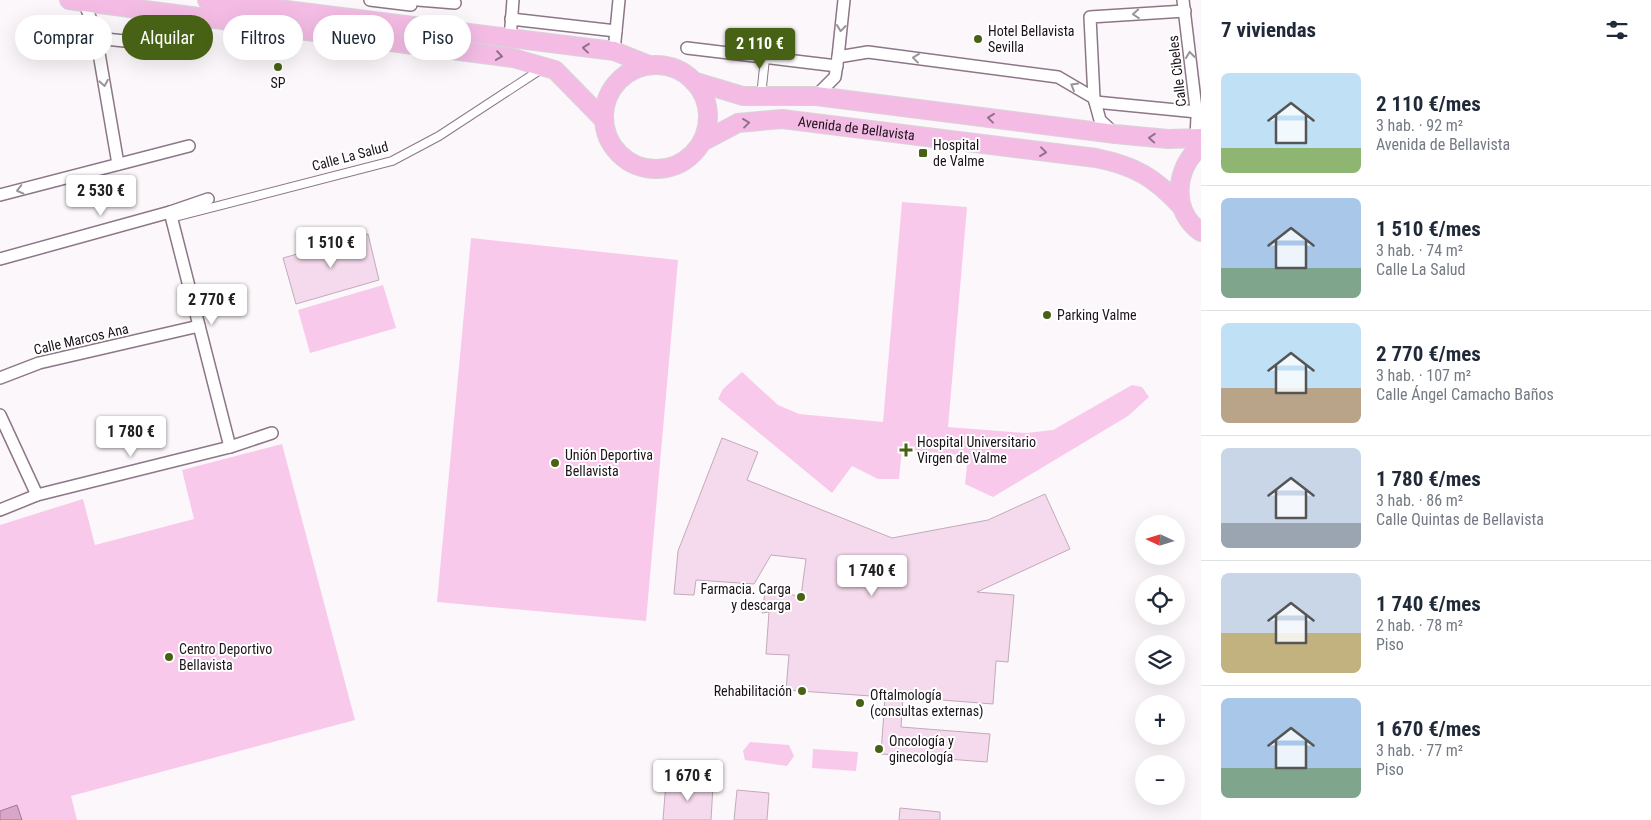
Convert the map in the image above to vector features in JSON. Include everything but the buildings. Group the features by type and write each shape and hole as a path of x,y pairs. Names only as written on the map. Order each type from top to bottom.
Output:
{"main road":[{"path":"207,0 298,6 404,23"},
{"path":"77,1 504,56 555,70 603,119"},
{"path":"471,33 614,51 649,65"},
{"path":"662,65 675,68 694,81 702,94 707,108 707,123 702,142 689,157 672,166 654,169 641,167 628,161 616,151 608,138 603,119 606,102 613,86 626,74 638,67 662,65"},
{"name":"Avenida de Bellavista","path":"694,81 743,96 816,96 1115,134 1199,141"},
{"name":"Avenida de Bellavista","path":"702,142 738,123 782,119 1096,158 1116,162 1136,170 1160,185 1181,206 1186,216 1196,229 1201,232"},
{"path":"1181,206 1179,189 1181,175 1199,141"}],"street":[{"path":"370,0 455,3"},
{"path":"510,39 513,0"},
{"path":"614,51 618,0"},
{"path":"838,61 844,0"},
{"path":"77,1 84,15"},
{"path":"412,15 414,2"},
{"path":"1115,134 1100,120 1095,100 1090,17 1184,6"},
{"name":"Calle Cibeles","path":"1184,6 1199,141"},
{"path":"512,19 616,31"},
{"path":"687,48 765,53 838,61 868,52 1058,77 1095,100 1197,112"},
{"path":"761,96 765,53"},
{"path":"100,60 118,164"},
{"name":"Avenida de Bellavista","path":"816,96 835,77 838,61"},
{"name":"Calle La Salud","path":"0,259 392,161 439,136 544,67"},
{"path":"0,195 189,146"},
{"name":"Calle La Salud","path":"171,215 208,199"},
{"path":"171,215 230,447"},
{"name":"Calle Marcos Ana","path":"0,378 39,363 199,326"},
{"path":"0,415 37,496"},
{"path":"0,510 37,496 230,447 272,433"}],"shaded area":[{"path":"902,202 967,207 948,427 1026,433 1053,430 1132,385 1142,387 1149,397 1128,416 993,497 965,484 968,456 902,449 899,479 878,479 852,466 832,493 718,399 723,389 742,372 778,405 799,414 883,422"},
{"name":"Unión Deportiva Bellavista","path":"471,238 678,260 646,621 437,602"},
{"path":"383,285 396,328 310,353 298,310"},
{"name":"Centro Deportivo Bellavista","path":"282,444 355,720 71,796 77,820 0,820 0,525 83,499 95,545 194,519 182,470"},
{"path":"750,742 789,745 794,756 787,766 745,760 743,751"},
{"path":"813,749 858,752 856,771 812,768"},
{"path":"17,805 22,820 0,820 0,811"}],"place":[{"name":"Hotel Bellavista Sevilla","path":"978,39"},
{"name":"SP","path":"278,67"},
{"name":"Hospital de Valme","path":"923,153"},
{"name":"Parking Valme","path":"1047,315"},
{"name":"Hospital Universitario Virgen de Valme","path":"906,450"},
{"name":"Unión Deportiva Bellavista","path":"555,463"},
{"name":"Farmacia. Carga y descarga","path":"801,597"},
{"name":"Centro Deportivo Bellavista","path":"169,657"},
{"name":"Rehabilitación","path":"802,691"},
{"name":"Oftalmología (consultas externas)","path":"860,703"},
{"name":"Oncología y ginecología","path":"879,749"}]}
